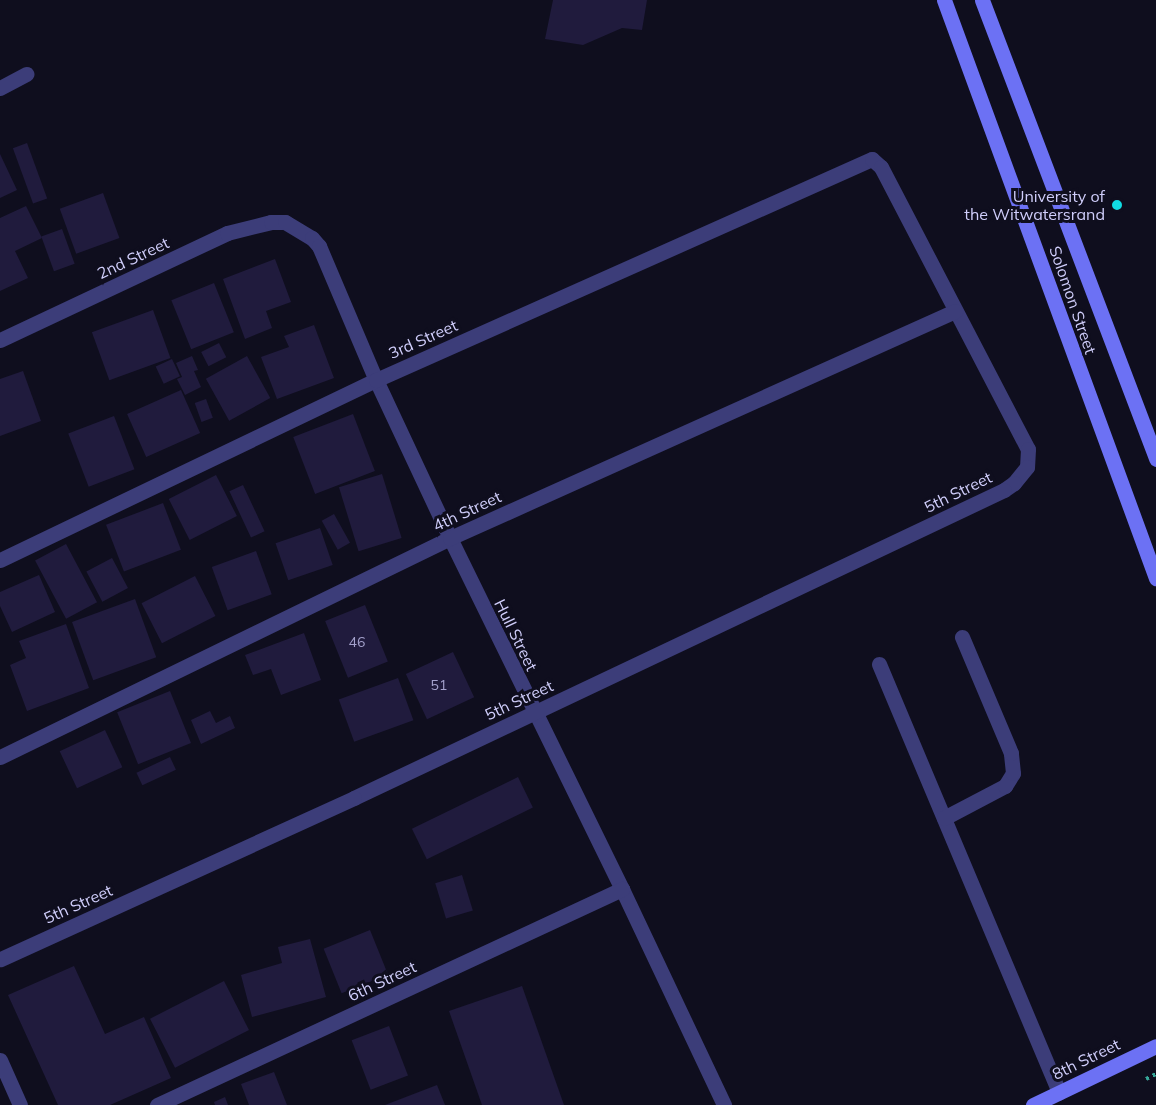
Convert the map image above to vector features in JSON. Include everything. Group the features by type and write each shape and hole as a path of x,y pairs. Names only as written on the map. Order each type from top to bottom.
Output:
{"main road":[{"name":"Solomon Street","path":"944,0 1156,578"},
{"name":"Solomon Street","path":"982,0 1156,459"},
{"name":"8th Street","path":"1032,1105 1156,1046"}],"street":[{"path":"1,85 26,74"},
{"name":"3rd Street","path":"0,560 376,380 864,160 872,159 881,167 955,311"},
{"name":"2nd Street","path":"0,340 227,233 271,222 285,222"},
{"name":"Hull Street","path":"285,222 302,229 319,246 376,380 450,538 622,889 724,1105"},
{"name":"5th Street","path":"0,959 354,798 1004,490 1014,483 1027,467 1028,449 955,311"},
{"name":"4th Street","path":"0,757 450,538 955,311"},
{"path":"944,818 1005,786 1013,773 1011,753 962,637"},
{"path":"879,664 1059,1093"},
{"name":"6th Street","path":"157,1105 622,889"},
{"path":"0,1060 20,1105"}],"building":[{"path":"553,0 647,0 642,30 622,28 583,45 545,39"},
{"path":"27,143 47,198 33,204 13,148"},
{"path":"0,154 17,190 0,198"},
{"path":"103,193 119,238 76,254 60,209"},
{"path":"26,206 42,238 15,251 28,278 0,291 0,218"},
{"path":"62,229 75,264 54,271 41,237"},
{"path":"275,259 291,302 266,311 272,328 245,339 223,279"},
{"path":"214,283 234,332 191,349 171,300"},
{"path":"153,310 170,358 109,380 92,332"},
{"path":"314,325 334,378 277,399 261,357 289,347 284,336"},
{"path":"219,343 226,357 208,366 201,352"},
{"path":"192,356 198,370 194,371 201,387 185,395 177,379 182,377 176,363"},
{"path":"247,356 270,398 229,421 206,379"},
{"path":"172,359 180,376 164,384 156,367"},
{"path":"23,371 41,421 0,436 0,379"},
{"path":"181,390 200,433 146,457 127,414"},
{"path":"206,399 213,418 202,422 195,403"},
{"path":"353,414 375,471 315,494 293,437"},
{"path":"114,416 134,469 89,487 68,434"},
{"path":"382,474 402,538 359,551 339,487"},
{"path":"216,475 237,516 190,540 169,499"},
{"path":"243,485 265,531 251,538 229,491"},
{"path":"163,503 181,550 124,572 106,525"},
{"path":"334,514 350,543 338,550 322,521"},
{"path":"320,528 333,565 288,580 276,543"},
{"path":"66,544 97,602 66,619 35,560"},
{"path":"256,551 272,594 228,610 212,567"},
{"path":"112,558 128,588 102,602 86,572"},
{"path":"39,575 55,612 12,632 0,606 0,592"},
{"path":"195,576 215,616 162,643 142,603"},
{"path":"135,599 156,657 93,680 72,622"},
{"path":"365,605 388,662 348,678 325,621"},
{"path":"66,624 89,688 27,711 10,665 26,658 19,641"},
{"path":"304,633 321,680 281,695 271,669 253,675 245,655"},
{"path":"453,652 474,697 427,719 406,674"},
{"path":"398,678 413,720 354,742 339,700"},
{"path":"170,691 191,743 138,764 117,712"},
{"path":"210,711 216,723 230,716 235,728 201,744 191,720"},
{"path":"105,730 122,767 77,788 60,751"},
{"path":"170,757 176,770 142,785 136,773"},
{"path":"518,777 533,808 427,859 412,829"},
{"path":"462,875 473,910 446,919 435,883"},
{"path":"370,930 388,975 342,993 324,949"},
{"path":"310,939 326,997 252,1017 241,975 282,963 278,947"},
{"path":"74,966 105,1034 144,1017 171,1078 110,1105 58,1105 8,995"},
{"path":"224,981 249,1030 175,1068 150,1019"},
{"path":"522,986 564,1105 482,1105 449,1011"},
{"path":"389,1026 408,1075 371,1090 352,1040"},
{"path":"274,1072 287,1105 249,1105 241,1084"},
{"path":"437,1085 445,1105 385,1105"},
{"path":"225,1097 228,1105 215,1105 214,1102"}],"place":[{"name":"University of the Witwatersrand","path":"1117,205"}]}
